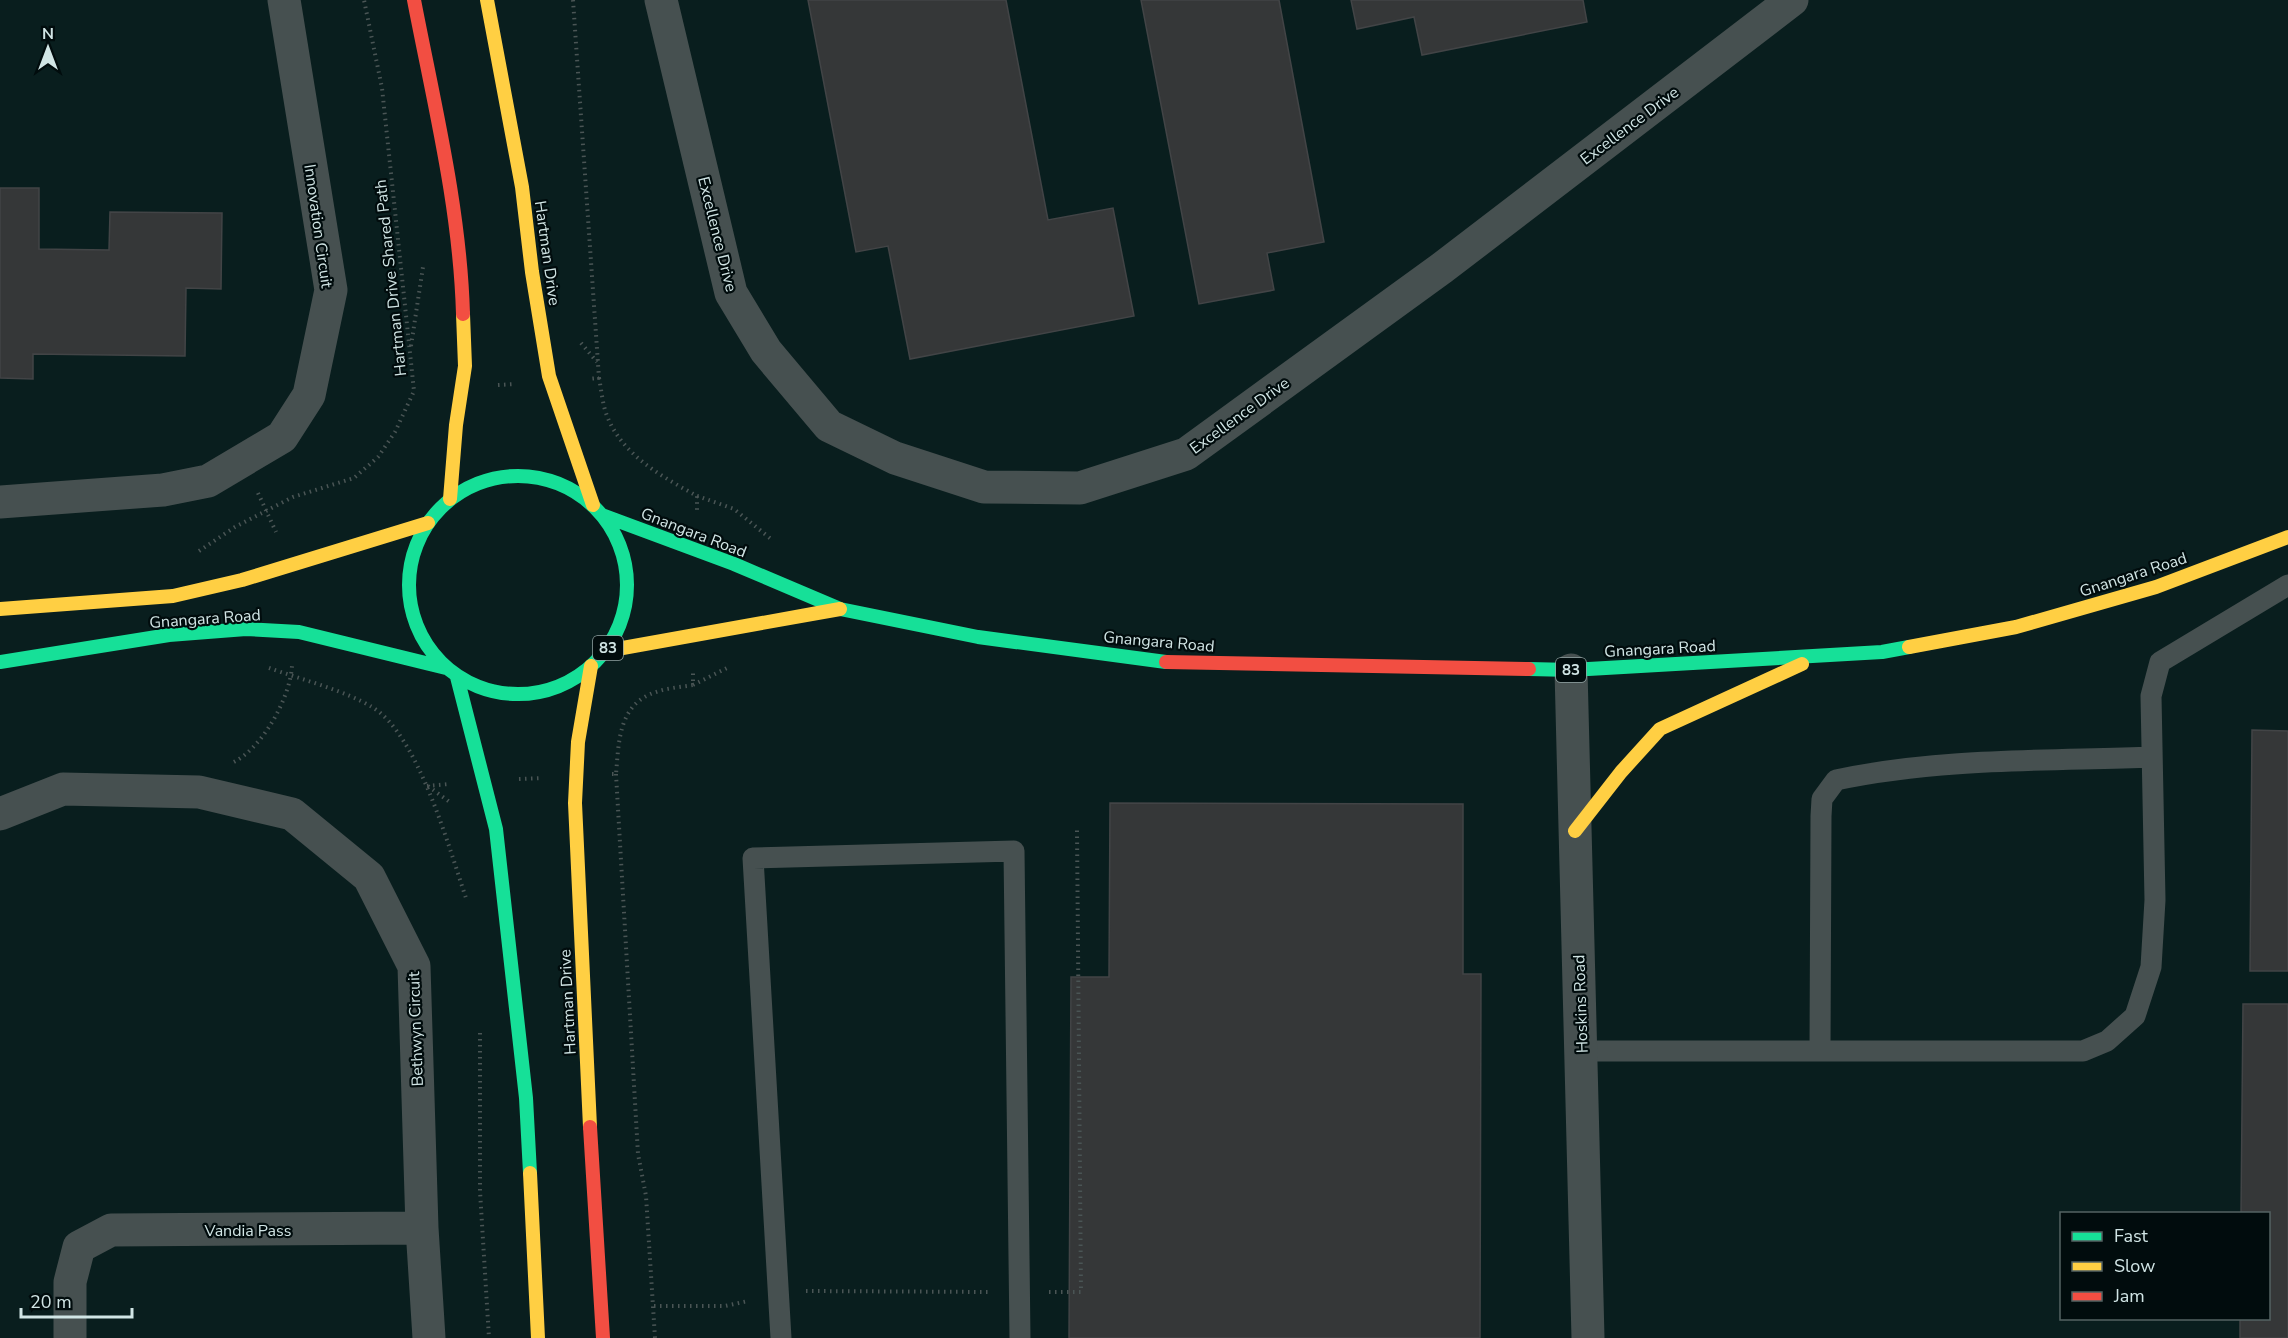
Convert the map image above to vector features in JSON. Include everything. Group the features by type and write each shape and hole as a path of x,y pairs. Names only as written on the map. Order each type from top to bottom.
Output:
{"main road":[{"path":"414,0 450,183 462,270 465,366 456,426 450,499"},
{"name":"Hartman Drive","path":"488,0 522,187 532,272 549,376 597,510"},
{"name":"83","path":"522,476 541,478 560,484 577,493 597,510 613,530 620,546 627,582 623,619 606,651 591,666 565,684 550,690 526,694 502,694 486,690 451,672 432,654 413,619 408,579 411,560 418,540 428,523 450,499 466,488 484,481 522,476"},
{"name":"Gnangara Road","path":"597,510 840,609 978,637 1176,663 1571,670 1882,652 2016,627 2156,587 2288,537"},
{"name":"Gnangara Road","path":"0,609 173,596 242,580 428,523"},
{"name":"Gnangara Road","path":"606,651 840,609"},
{"name":"Gnangara Road","path":"0,662 169,635 246,628 299,632 451,672"},
{"path":"1575,831 1621,772 1660,729 1820,656"},
{"name":"Hartman Drive","path":"591,666 578,741 575,803 588,1088 605,1334"},
{"path":"451,672 496,829 526,1098 538,1338"}],"street":[{"name":"Innovation Circuit","path":"0,502 163,490 208,481 282,437 309,395 331,290 284,0"},
{"name":"Excellence Drive","path":"661,0 731,293 766,351 829,426 895,458 984,487 1080,488 1186,454 1442,268 1792,0"},
{"name":"Hoskins Road","path":"1571,670 1588,1338"},
{"name":"Bethwyn Circuit","path":"0,814 63,789 199,792 292,814 369,877 414,966 422,1228 429,1338"},
{"name":"Vandia Pass","path":"70,1338 70,1282 79,1247 111,1230 422,1228"}],"lane":[{"path":"1581,1051 2083,1051 2107,1041 2135,1016 2151,967 2155,900 2151,696 2160,662 2288,585"},
{"path":"1820,1051 1821,807 1822,799 1836,780 1877,771 1930,765 2152,757"},
{"path":"781,1338 753,858 1014,851 1020,1338"}],"path":[{"name":"Hartman Drive Shared Path","path":"266,510 293,497 354,478 378,457 395,432 414,391 382,88 364,0"},
{"path":"616,774 638,1154 646,1196 655,1338"},
{"path":"654,1306 725,1306 796,1292 1081,1292 1077,830"}],"building":[{"path":"808,0 1006,0 1048,220 1113,208 1134,316 910,359 888,246 856,252"},
{"path":"1141,0 1279,0 1324,242 1267,253 1274,290 1199,304"},
{"path":"1351,0 1583,0 1587,22 1422,55 1414,17 1357,29"},
{"path":"0,188 39,188 39,249 109,250 110,212 222,213 221,289 186,288 185,356 33,354 33,379 0,378"},
{"path":"2252,730 2288,731 2288,971 2250,971"},
{"path":"1110,803 1463,804 1463,974 1481,974 1480,1338 1069,1338 1071,977 1109,977"},
{"path":"2243,1004 2288,1004 2288,1338 2240,1338 2240,1320 2270,1320 2270,1212 2241,1212"}],"traffic: fast":[{"path":"507,476 529,476 550,480 570,488 587,500 603,516 615,533 623,553 627,585 623,617 615,637 603,654 587,670 570,682 550,690 529,694 507,694 486,690 466,682 449,670 433,654 421,637 413,617 409,596 409,574 413,553 421,533 433,516 449,500 466,488 486,480 507,476"},
{"path":"602,515 734,564 840,609 978,637 1166,662"},
{"path":"0,662 169,635 246,629 299,632 446,668"},
{"path":"1529,669 1571,670 1882,652 1909,647"},
{"path":"457,677 496,829 526,1098 530,1173"}],"traffic: slow":[{"path":"487,0 522,187 532,272 549,376 593,505"},
{"path":"450,499 456,425 465,366 463,314"},
{"path":"0,609 173,596 242,580 428,523"},
{"path":"1909,647 2016,627 2156,587 2288,537"},
{"path":"606,651 840,609"},
{"path":"1575,831 1621,772 1660,729 1802,664"},
{"path":"590,1127 575,803 578,742 591,666"},
{"path":"530,1173 538,1338"}],"traffic: jam":[{"path":"414,0 451,195 461,274 463,314"},
{"path":"1166,662 1529,669"},
{"path":"590,1127 603,1338"}]}
